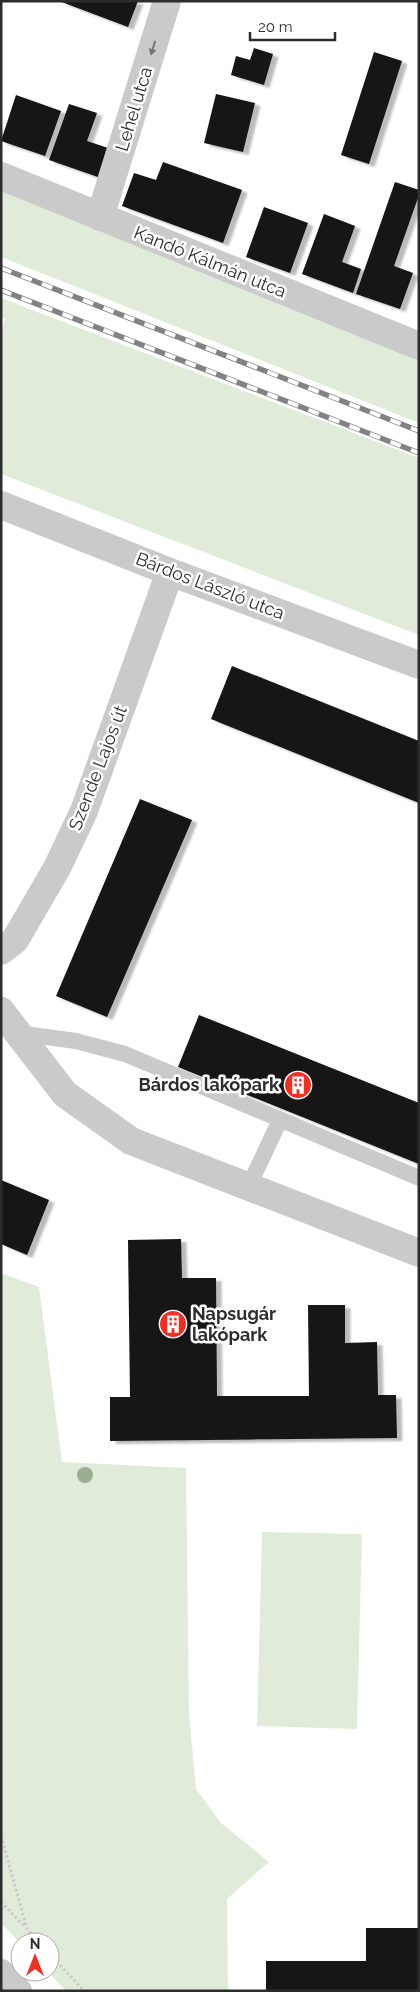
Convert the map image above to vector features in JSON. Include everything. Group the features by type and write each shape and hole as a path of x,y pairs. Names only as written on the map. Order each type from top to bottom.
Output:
{"street":[{"name":"Lehel utca","path":"100,218 167,1"},
{"name":"Kandó Kálmán utca","path":"1,176 100,218 419,346"},
{"name":"Bárdos László utca","path":"1,506 170,572 419,665"},
{"name":"Szende Lajos út","path":"1,951 15,940 53,876 84,811 170,572"},
{"path":"1,1011 17,1034 66,1094 131,1141 419,1253"},
{"path":"1,1973 18,1991"}],"lane":[{"path":"17,1034 76,1041 125,1054 419,1178"},
{"path":"248,1188 280,1120"}],"path":[{"path":"1,1836 27,1929"},
{"path":"1,1902 30,1932"},
{"path":"60,1965 84,1991"}],"green space":[{"path":"1,188 419,360 419,423 1,257"},
{"path":"1,298 419,458 419,635 1,474 1,333 5,319 1,317"},
{"path":"1,1273 39,1287 62,1462 186,1468 189,1714 196,1789 221,1823 269,1862 227,1899 228,1991 66,1991 57,1982 60,1982 60,1932 10,1932 1,1923"},
{"path":"262,1532 362,1534 357,1729 257,1726"}],"building":[{"path":"59,1 138,1 128,27"},
{"path":"254,48 273,54 264,85 231,75 236,56 250,60"},
{"path":"374,52 402,61 369,164 341,155"},
{"path":"216,94 255,103 243,152 204,143"},
{"path":"16,95 61,111 45,156 1,141"},
{"path":"69,104 97,113 87,141 108,148 98,177 49,160"},
{"path":"163,162 242,190 223,243 122,206 134,173 156,180"},
{"path":"395,182 419,190 419,195 394,266 413,273 400,309 356,294"},
{"path":"264,207 308,223 290,273 246,257"},
{"path":"324,214 355,226 342,262 361,269 353,293 302,274"},
{"path":"232,666 419,741 419,803 211,719"},
{"path":"140,799 192,820 107,1017 56,996"},
{"name":"Bárdos lakópark","path":"199,1015 419,1103 419,1164 178,1067"},
{"path":"1,1180 49,1200 27,1255 1,1244"},
{"name":"Napsugár lakópark","path":"181,1239 182,1278 216,1278 217,1396 309,1396 308,1305 345,1305 345,1343 377,1342 378,1395 396,1395 397,1438 110,1441 110,1397 130,1397 128,1240"},
{"path":"366,1928 419,1928 419,1991 266,1991 266,1961 366,1961"}],"railway":[{"path":"1,268 419,431"},
{"path":"1,290 419,453"}],"place":[{"name":"Bárdos lakópark","path":"298,1085"},
{"name":"Napsugár lakópark","path":"173,1324"}]}
